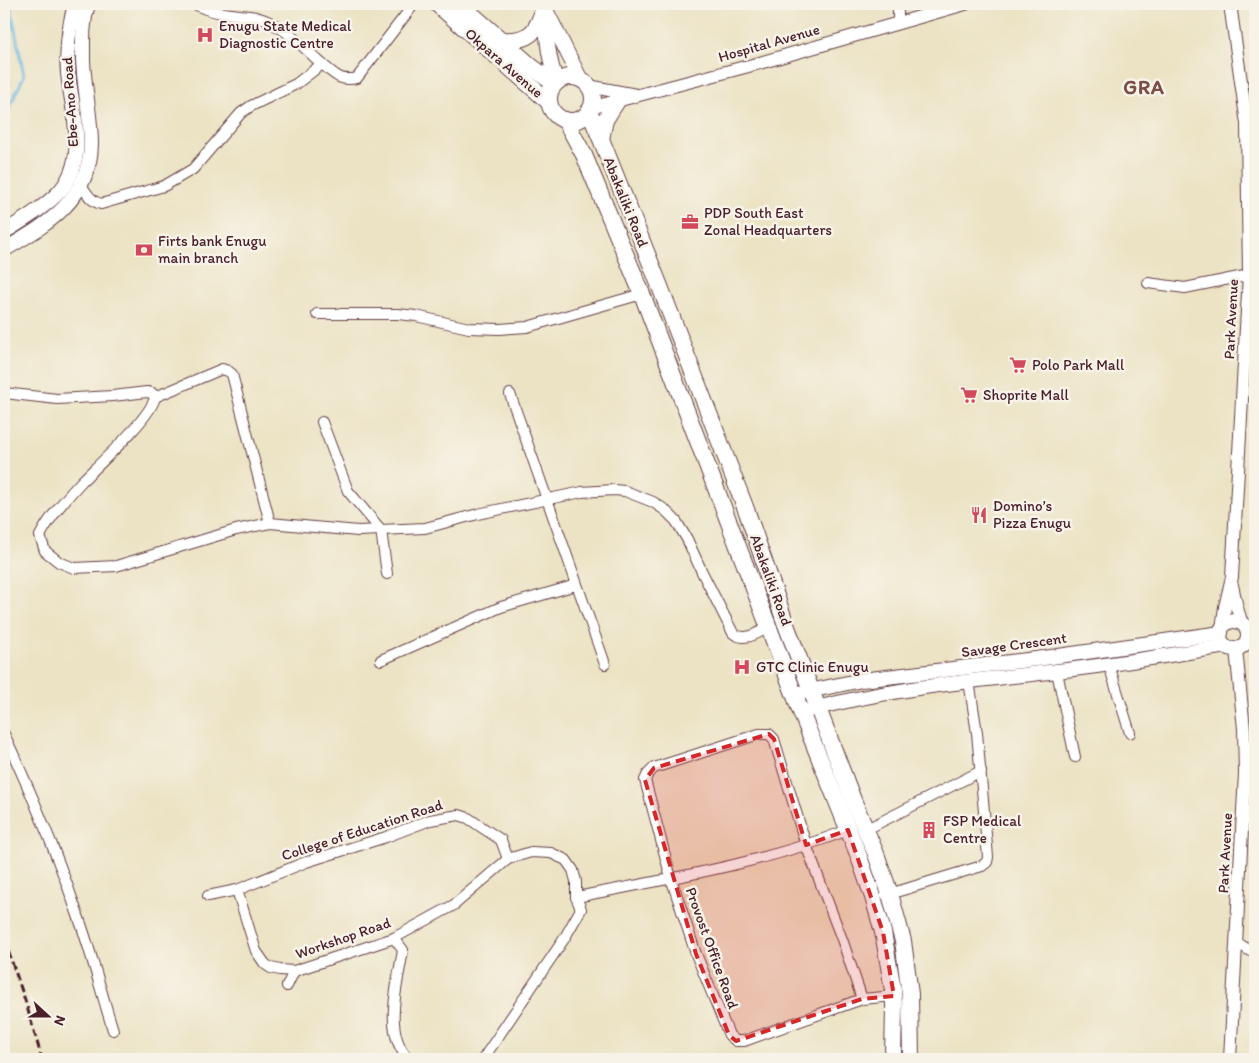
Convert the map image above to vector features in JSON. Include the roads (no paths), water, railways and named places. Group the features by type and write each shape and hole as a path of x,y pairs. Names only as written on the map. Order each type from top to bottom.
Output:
{"main road":[{"name":"Ebe-Ano Road","path":"4,232 38,210 59,191 75,166 76,140 68,72 68,48 75,4"},
{"name":"Ebe-Ano Road","path":"4,250 48,223 74,196 86,171 91,143 84,73 82,28 88,4"},
{"name":"Okpara Avenue","path":"437,4 549,102"},
{"name":"Okpara Avenue","path":"460,4 500,40 556,83"},
{"path":"544,8 548,53 556,83"},
{"path":"500,40 520,40 533,32 539,24 544,8"},
{"path":"544,8 592,96 589,109 576,120 564,120 553,112 549,102 550,92 556,83 567,78 584,83"},
{"path":"602,139 605,120 617,101"},
{"name":"Abakaliki Road","path":"589,109 747,512 818,708 890,894 903,942 910,994 911,1059"},
{"name":"Abakaliki Road","path":"564,120 584,155 642,294 712,481 770,626 801,712 873,897 886,945 894,996 893,1059"},
{"path":"664,350 682,346"},
{"path":"1231,622 1247,626 1248,634 1240,645 1221,640 1221,631 1231,622"},
{"name":"Savage Crescent","path":"795,694 862,680 1035,659 1221,631"},
{"path":"1163,640 1164,655"},
{"name":"Savage Crescent","path":"801,712 868,695 969,681 1057,672 1240,645"}],"street":[{"path":"194,4 211,11 256,18 276,25 292,36 336,76 346,80 357,78 414,4"},
{"path":"898,4 898,23"},
{"name":"Hospital Avenue","path":"589,109 966,4"},
{"name":"Park Avenue","path":"1221,631 1224,607 1232,577 1249,275 1247,124 1229,6"},
{"path":"80,185 91,199 101,204 164,186 193,169 241,113 251,106 296,84 322,64"},
{"path":"584,83 638,95"},
{"path":"1148,283 1185,288 1249,275"},
{"path":"317,314 398,314 416,316 469,328 500,329 526,326 642,294"},
{"path":"270,523 232,374 222,369 155,397 153,403 135,427 100,465 82,481 44,527 40,536 45,551 59,562 74,568 116,566 236,530 270,523 358,531 425,528 582,492 614,490 638,495 654,502 676,521 687,539 733,633 738,637 746,637 770,626"},
{"path":"4,393 57,399 147,392 152,393 155,397"},
{"path":"510,394 605,664"},
{"path":"322,422 348,491 381,530 388,574"},
{"path":"1232,577 1234,598 1247,626"},
{"path":"381,660 500,607 576,586"},
{"name":"Park Avenue","path":"1230,1059 1245,773 1240,645"},
{"path":"1109,665 1130,733"},
{"path":"1057,672 1075,757"},
{"path":"873,897 890,894 982,866 986,862 988,857 981,771 969,681"},
{"path":"4,734 32,795 57,857 82,925 113,1030"},
{"path":"671,878 646,780 648,774 654,768 759,734 769,734 774,739 806,845 843,942 862,999 894,996"},
{"path":"865,830 981,771"},
{"name":"College of Education Road","path":"208,896 237,890 306,862 386,837 430,820 459,815 474,821 500,840 508,859"},
{"path":"483,1059 564,939 581,909 576,897 741,863 806,845 848,830"},
{"name":"Workshop Road","path":"237,890 252,942 260,958 271,968 294,971 394,938 454,905 508,859 532,852 551,853 562,857 573,870 576,881 576,897"},
{"name":"Provost Office Road","path":"671,878 703,974 729,1035 736,1041 744,1041 862,999"},
{"path":"394,938 402,950 394,1014 395,1032 399,1046 409,1059"},
{"path":"1236,942 1255,954"},
{"path":"287,986 294,971"}],"waterway":[{"path":"4,122 4,118 24,76 10,4"}],"railway":[{"path":"4,939 25,1000 42,1059"}],"place":[{"name":"Enugu State Medical Diagnostic Centre","path":"205,35"},
{"name":"PDP South East Zonal Headquarters","path":"690,222"},
{"name":"Firts bank Enugu main branch","path":"144,250"},
{"name":"Polo Park Mall","path":"1018,365"},
{"name":"Shoprite Mall","path":"969,395"},
{"name":"Domino’s Pizza Enugu","path":"979,515"},
{"name":"GTC Clinic Enugu","path":"742,667"},
{"name":"FSP Medical Centre","path":"929,830"}],"district":[{"name":"GRA","path":"1144,87"}]}
